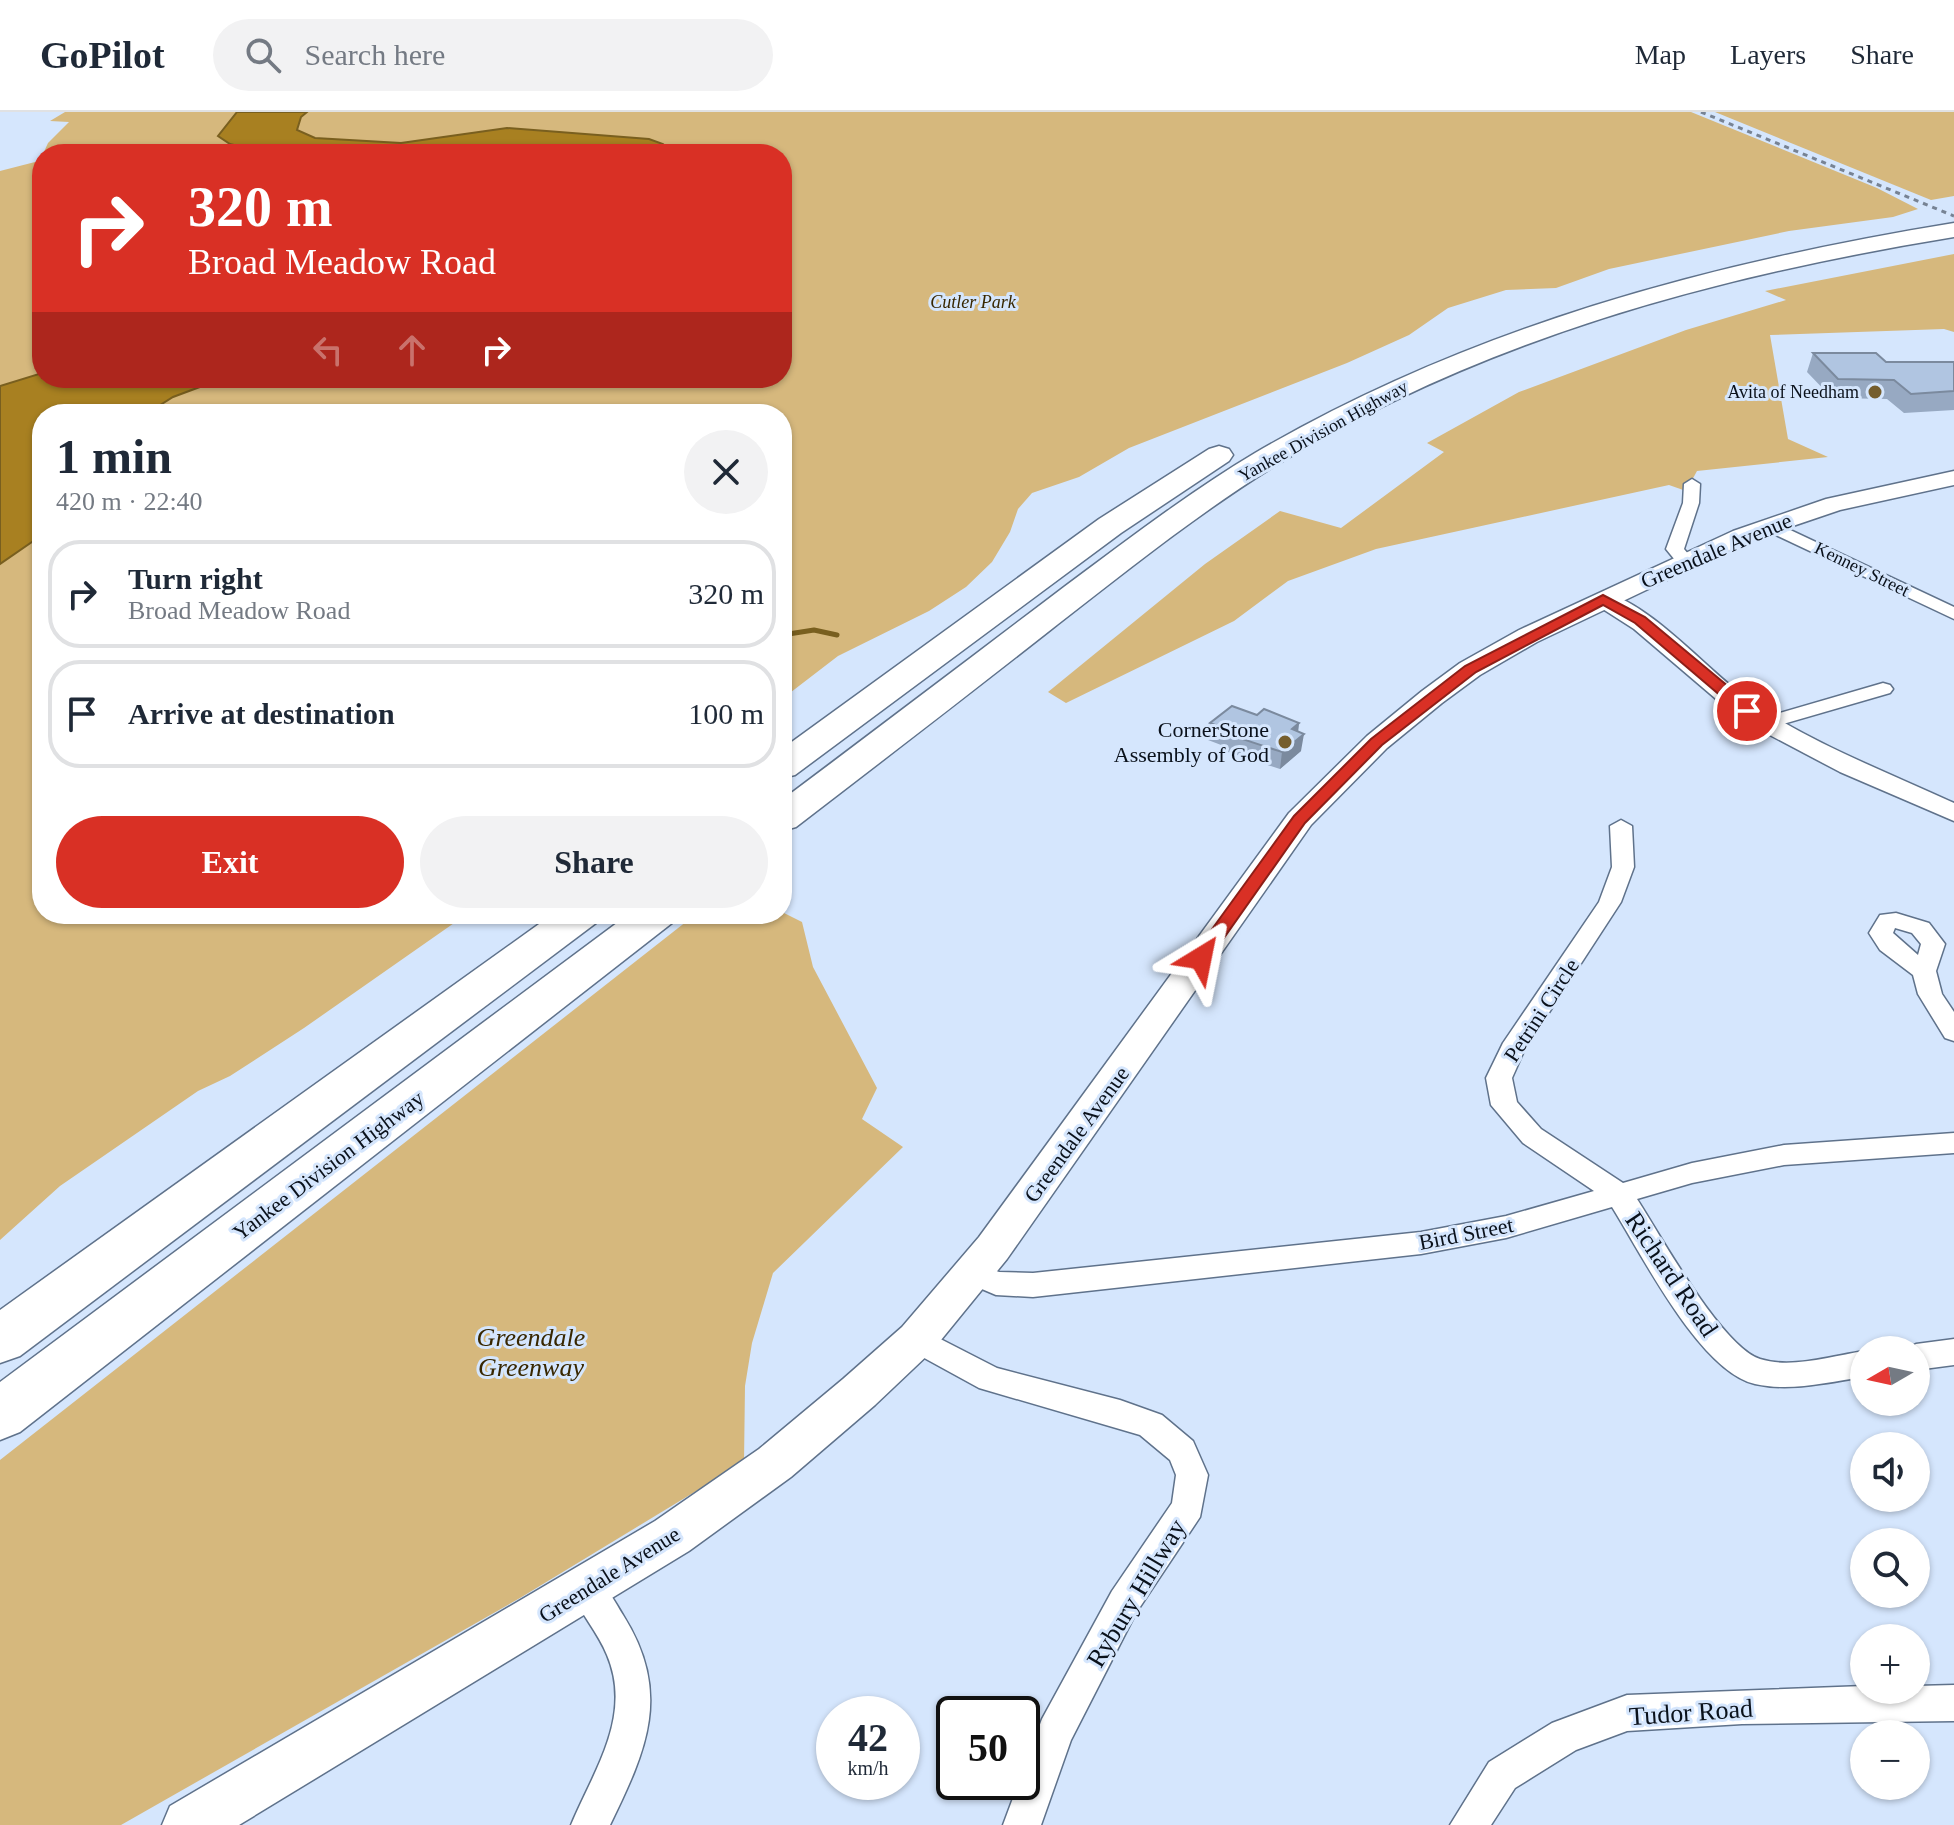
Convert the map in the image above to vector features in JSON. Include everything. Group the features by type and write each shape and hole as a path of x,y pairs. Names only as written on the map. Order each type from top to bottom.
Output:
{"highway":[{"name":"Yankee Division Highway","path":"1269,426 1400,362 1571,299 1746,253 1954,217"},
{"name":"Yankee Division Highway","path":"792,811 1189,509 1266,459 1356,409 1485,350 1629,300 1792,259 1954,230"},
{"name":"Yankee Division Highway","path":"792,760 1110,526 1242,441"},
{"path":"0,1340 567,924"},
{"name":"Yankee Division Highway","path":"0,1415 644,924"}],"main road":[{"name":"Greendale Avenue","path":"189,1825 587,1590 672,1536 775,1463 917,1339 973,1273 1310,807 1377,742 1461,676 1520,640 1603,599 1769,525 1866,496 1954,478"}],"street":[{"path":"1685,561 1675,549 1691,503 1692,484"},
{"name":"Kenney Street","path":"1769,525 1952,611"},
{"path":"1603,599 1640,620 1726,695 1766,723 1954,813"},
{"path":"1766,723 1883,689"},
{"name":"Petrini Circle","path":"1619,1194 1532,1136 1504,1105 1499,1078 1512,1049 1610,902 1623,867 1621,826"},
{"path":"1924,971 1930,994 1954,1032"},
{"name":"Bird Street","path":"973,1273 984,1280 1021,1286 1421,1243 1506,1227 1692,1173 1784,1155 1954,1143"},
{"name":"Richard Road","path":"1619,1194 1691,1308 1727,1355 1754,1371 1787,1375 1850,1366"},
{"name":"Rybury Hillway","path":"917,1339 990,1379 1098,1407 1151,1425 1182,1451 1192,1475 1188,1507 1124,1602 1055,1732 1022,1825"},
{"path":"1930,1355 1954,1352"},
{"path":"587,1590 624,1652 633,1680 636,1707 631,1741 595,1814"},
{"name":"Tudor Road","path":"1469,1825 1502,1775 1565,1736 1627,1713 1742,1706 1954,1703"}],"green space":[{"path":"65,112 238,112 239,144 48,144 69,122 50,121"},
{"name":"Cutler Park","path":"307,112 1691,112 1877,188 1918,209 1893,217 1789,231 1609,269 1556,288 1506,290 1448,308 1409,335 1347,363 1129,448 1079,477 1032,493 1018,509 1010,532 992,562 966,587 929,611 838,656 792,691 792,404 162,404 197,388 792,388 792,144 663,144 649,139 507,128 402,143 315,138 297,130 301,116"},
{"path":"1715,112 1954,112 1954,196 1931,200"},
{"path":"32,163 32,376 0,386 0,171"},
{"path":"1954,254 1954,332 1944,329 1770,335 1788,439 1828,457 1697,471 1686,491 1669,485 1376,549 1288,581 1234,621 1066,703 1048,692 1205,564 1280,511 1341,528 1444,452 1427,443 1519,392 1686,330 1786,300 1765,291"},
{"path":"32,542 32,924 453,924 304,1028 230,1076 198,1091 60,1186 0,1240 0,564"},
{"name":"Greendale Greenway","path":"792,917 802,922 813,967 877,1088 862,1119 903,1147 773,1273 752,1343 745,1386 744,1462 520,1598 121,1825 0,1825 0,1460 683,924 792,924"}],"shaded area":[{"path":"237,112 307,112 301,117 297,130 315,138 401,143 507,128 649,139 663,144 230,144 218,136"},
{"path":"32,376 32,388 197,388 162,404 32,404 32,542 0,564 0,386"}],"building":[{"path":"1813,353 1876,353 1886,362 1954,362 1954,391 1911,394 1894,380 1838,379"},
{"path":"1232,706 1257,715 1264,709 1299,723 1292,729 1304,734 1282,752 1230,735 1234,732 1210,723"}],"waterway":[{"path":"792,633 814,630 837,635"}],"railway":[{"path":"1701,112 1954,216"}],"place":[{"name":"Avita of Needham","path":"1875,392"},
{"name":"CornerStone Assembly of God","path":"1285,742"}],"route":[{"path":"1201,958 1300,819 1377,742 1470,669 1603,599 1640,620 1747,711"}]}
